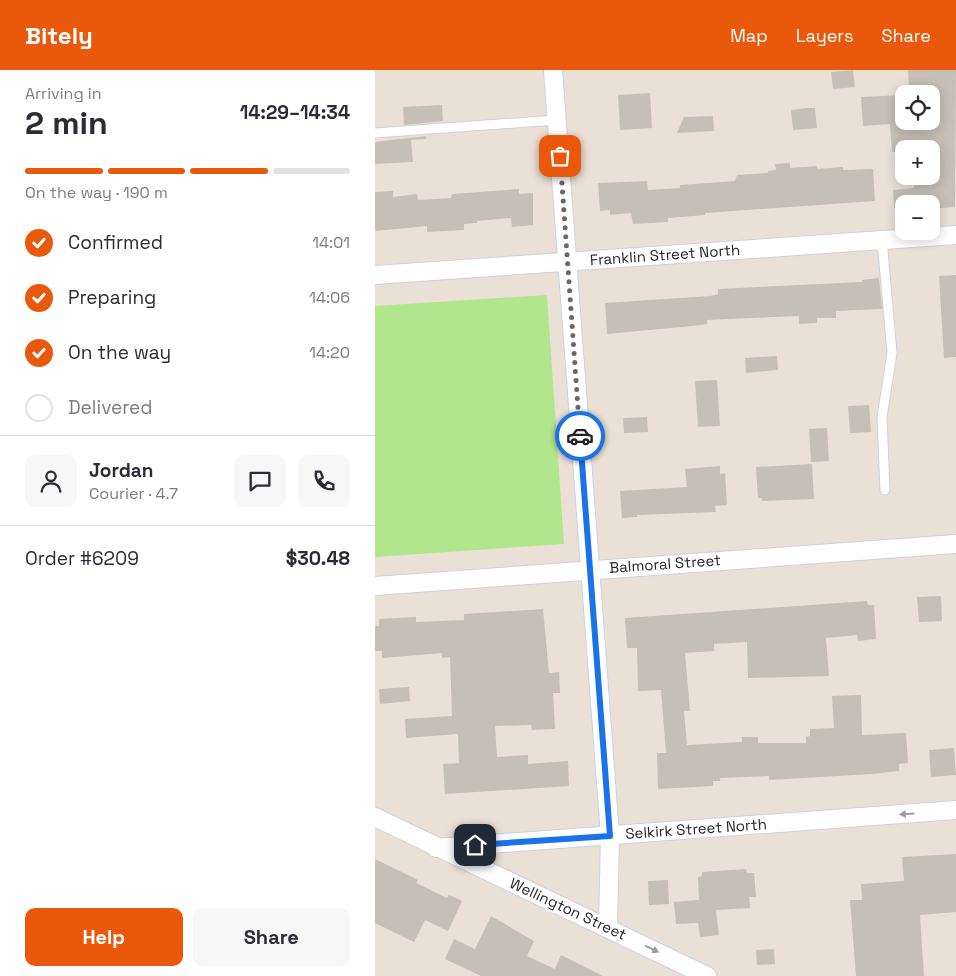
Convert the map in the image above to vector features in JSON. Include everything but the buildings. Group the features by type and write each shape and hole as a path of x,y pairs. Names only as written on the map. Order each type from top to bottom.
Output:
{"street":[{"path":"553,70 610,836 608,927"},
{"name":"Franklin Street North","path":"375,275 956,236"},
{"name":"Balmoral Street","path":"375,586 589,569 956,544"},
{"name":"Selkirk Street North","path":"436,848 956,810"},
{"name":"Wellington Street","path":"375,817 436,848 608,927 707,976"}],"lane":[{"path":"375,133 557,120"},
{"path":"882,240 892,353 882,417 885,490"}],"green space":[{"path":"547,295 564,544 375,557 375,306"}],"way so far":[{"path":"560,156 580,436"}],"route":[{"path":"475,845 610,836 580,436"}]}
